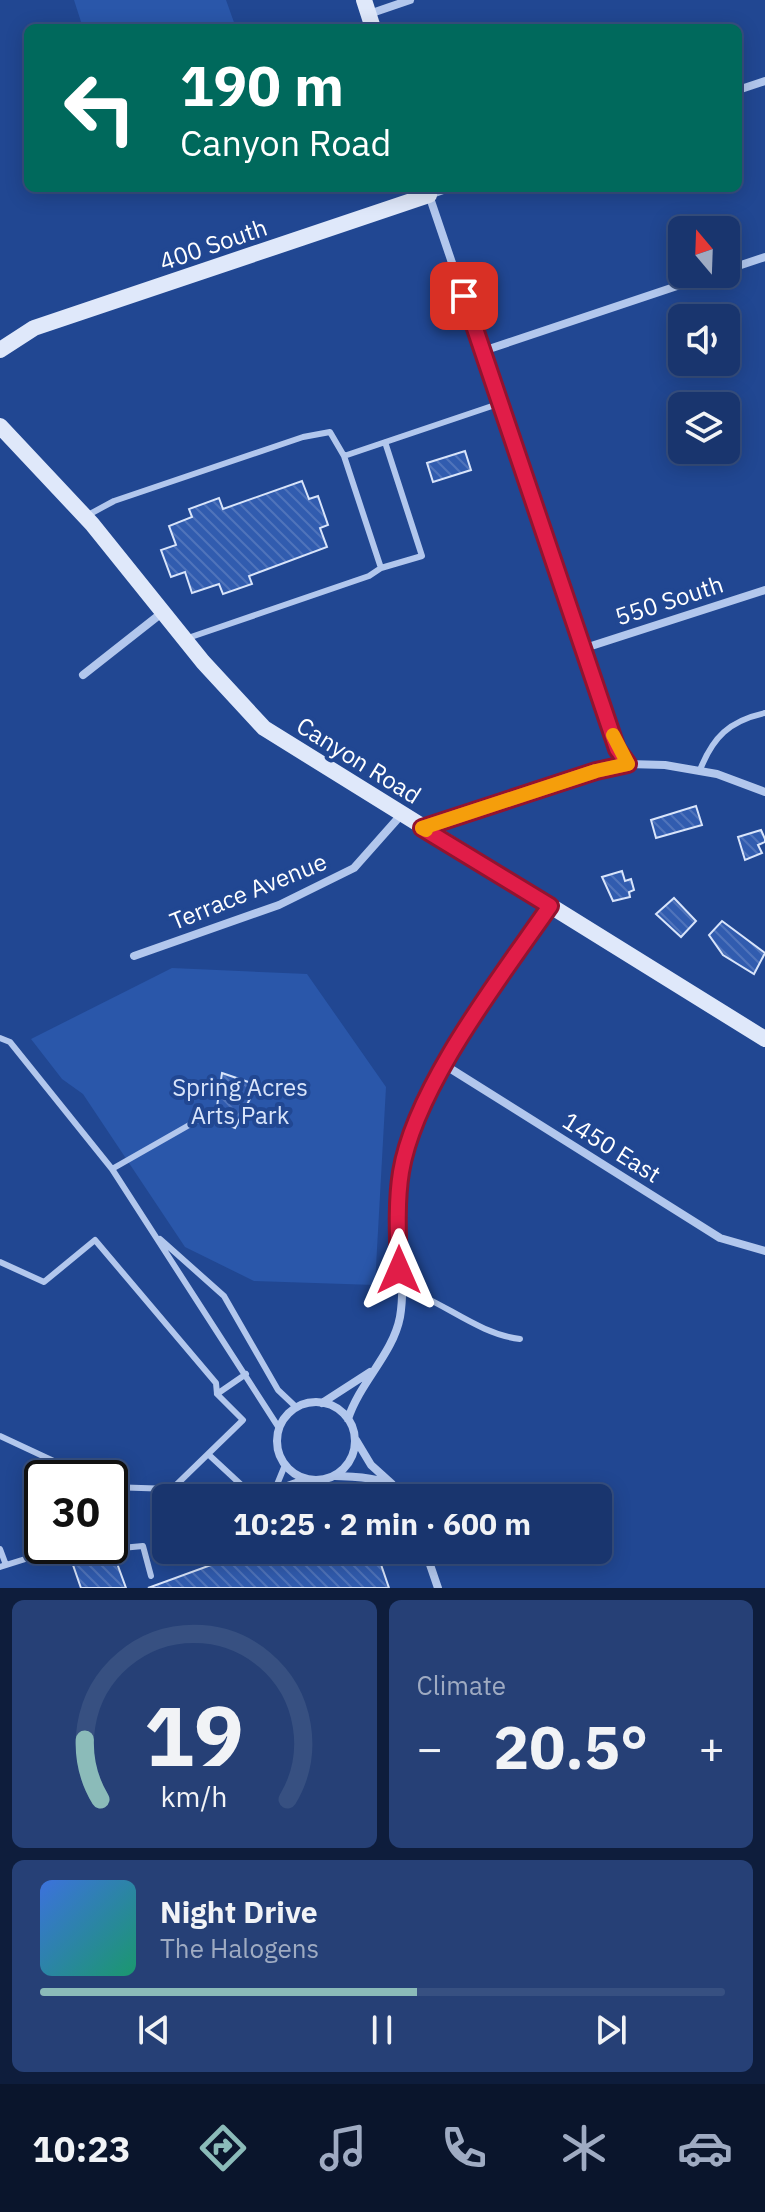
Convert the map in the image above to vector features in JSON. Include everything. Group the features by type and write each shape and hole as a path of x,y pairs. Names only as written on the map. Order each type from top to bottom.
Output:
{"main road":[{"name":"400 South","path":"4,344 34,328 425,192"},
{"name":"Canyon Road","path":"0,426 85,517 185,640 264,728 765,1039"}],"street":[{"path":"369,14 410,0"},
{"path":"742,89 765,81"},
{"path":"428,192 617,749 628,764"},
{"path":"740,265 765,257"},
{"path":"483,351 671,288"},
{"name":"550 South","path":"585,648 765,590"},
{"path":"83,675 163,612"},
{"path":"422,828 596,771 628,764 700,770 765,792"},
{"name":"Terrace Avenue","path":"134,956 279,905 354,868 401,815"},
{"path":"391,1484 371,1465 355,1439 348,1419 357,1393 377,1366 400,1317 401,1172 443,1064 550,906"},
{"name":"1450 East","path":"443,1064 720,1238 765,1251"},
{"path":"377,1366 322,1403 296,1407 279,1428 277,1441 285,1465 304,1479 367,1477 381,1484"},
{"path":"322,1403 348,1419"},
{"path":"333,1476 350,1461 355,1439"},
{"path":"430,1564 438,1588"}],"lane":[{"path":"344,456 501,403"},
{"path":"85,517 114,501 303,437 330,432 344,456 381,568"},
{"path":"185,640 422,556 385,442"},
{"path":"700,770 711,743 722,732 742,718 765,713"},
{"path":"0,1038 10,1042 112,1169 183,1284 246,1374 279,1428"},
{"path":"112,1169 205,1116"},
{"path":"154,1234 224,1296 278,1390 296,1407"},
{"path":"0,1262 44,1282 95,1240 216,1383 217,1394 243,1420 172,1489 128,1488"},
{"path":"400,1287 427,1295 501,1337 520,1339"},
{"path":"217,1394 246,1374"},
{"path":"0,1436 51,1460"},
{"path":"208,1454 240,1484"},
{"path":"277,1484 285,1465"},
{"path":"286,1484 304,1479"},
{"path":"0,1549 3,1566 35,1556 143,1546 151,1576"}],"green space":[{"path":"74,0 226,0 235,24 82,24"},
{"name":"Spring Acres Arts Park","path":"172,968 307,974 386,1087 375,1285 254,1281 185,1247 83,1094 62,1079 31,1039"}],"building":[{"path":"465,451 471,470 433,482 427,463"},
{"path":"302,481 309,499 318,496 328,525 320,528 327,547 249,576 252,584 223,594 219,584 192,593 185,572 171,577 161,550 176,545 169,526 192,517 189,509 219,498 223,509"},
{"path":"696,806 702,825 656,838 651,820"},
{"path":"761,830 765,842 758,845 762,853 745,860 738,837"},
{"path":"622,871 625,881 631,879 634,890 629,892 630,897 613,901 602,877"},
{"path":"674,898 696,921 681,937 656,914"},
{"path":"722,921 765,953 754,974 723,955 709,935"},
{"path":"222,1073 257,1085 235,1128 215,1120"},
{"path":"117,1564 126,1588 81,1588 73,1565"},
{"path":"214,1564 381,1564 389,1588 148,1588"}],"slow traffic":[{"path":"426,830 422,828 596,771 628,764 619,753 613,735"}],"route":[{"path":"399,1270 401,1172 419,1118 443,1064 550,906 422,828 596,771 628,764 617,749 464,296"}]}
